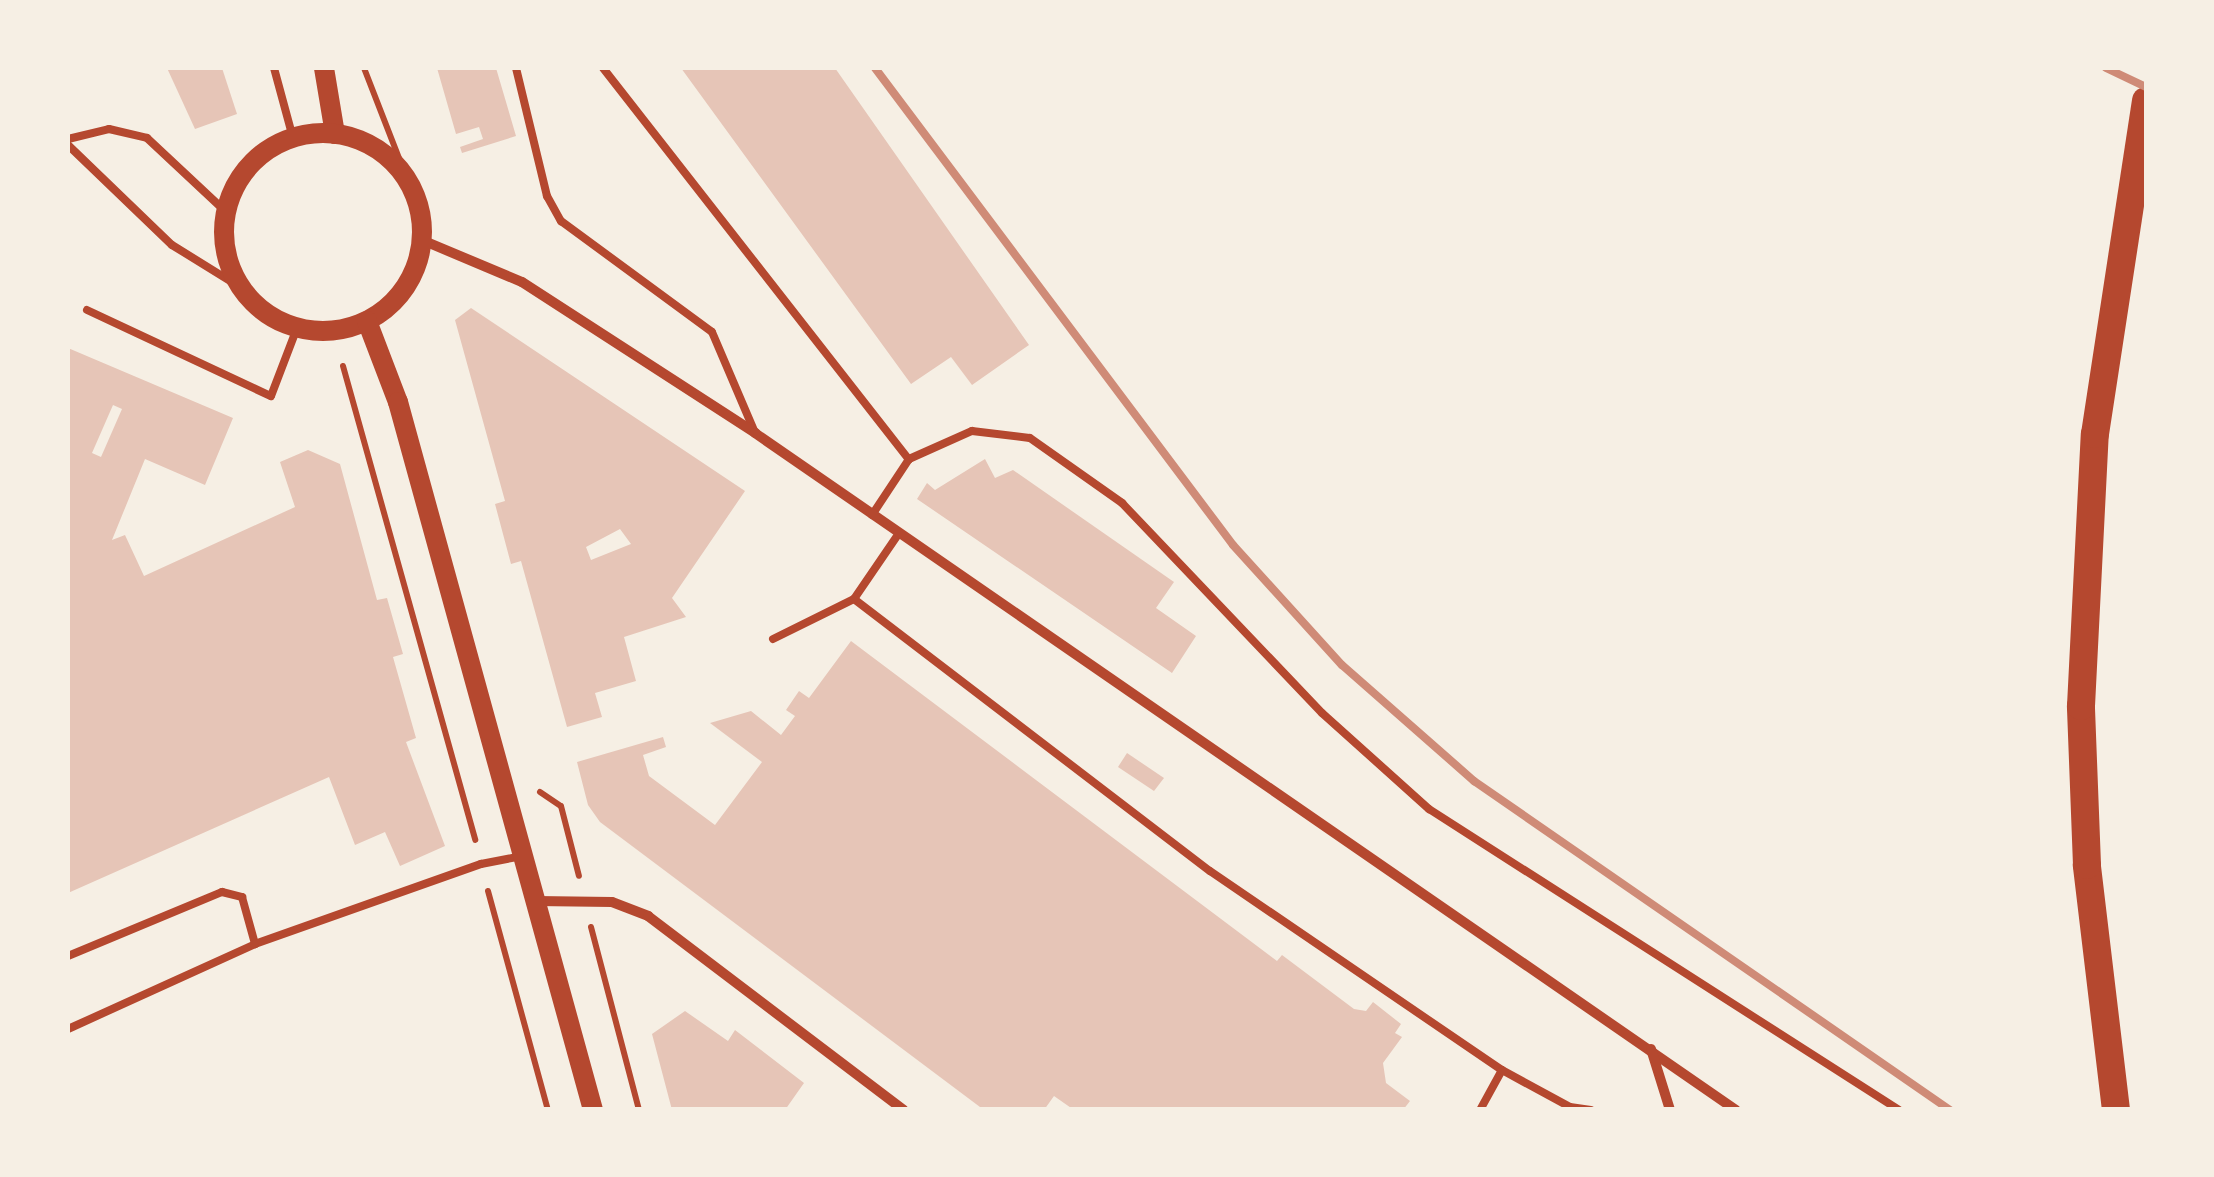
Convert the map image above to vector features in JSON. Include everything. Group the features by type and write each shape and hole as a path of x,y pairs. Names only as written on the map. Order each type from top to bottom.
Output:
{"highway":[{"path":"2116,1110 2087,865 2081,706 2095,434 2146,101"}],"main road":[{"path":"324,68 335,134"},
{"path":"335,134 376,148 407,179 418,202 422,240 406,288 368,321 333,331 297,328 265,313 240,287 225,251 226,212 248,166 292,138 335,134"},
{"path":"368,321 398,402 593,1110"}],"street":[{"path":"422,240 522,282 755,433 1736,1110"},
{"path":"535,901 612,902 648,916 904,1110"},
{"path":"1651,1049 1670,1110"}],"lane":[{"path":"274,68 292,138"},
{"path":"516,68 547,196 561,221 712,332 755,433"},
{"path":"603,68 908,459"},
{"path":"226,212 147,138 108,128 68,142 172,245 240,287"},
{"path":"88,310 271,396 297,328"},
{"path":"872,515 908,459 972,431 1030,438 1122,503 1322,713 1429,809 1899,1110"},
{"path":"773,639 854,599 899,533"},
{"path":"854,599 1210,871 1502,1070 1570,1107 1591,1110"},
{"path":"68,1028 255,944 481,864 522,856"},
{"path":"68,956 222,892 242,897 255,944"},
{"path":"1480,1110 1502,1070"}],"path":[{"path":"364,68 407,179"},
{"path":"333,331 548,1110"}],"building":[{"path":"167,68 222,68 237,114 195,129"},
{"path":"437,68 496,68 516,136 462,153 460,147 483,139 479,127 456,134"},
{"path":"681,68 835,68 1029,345 972,385 951,357 911,384"},
{"path":"471,308 745,491 672,598 686,617 624,637 636,681 595,693 602,717 567,727 521,561 511,564 495,504 505,501 455,320","holes":["620,529 631,544 591,560 586,547"]},
{"path":"68,348 233,418 205,485 145,459 112,540 125,535 144,576 295,507 280,462 308,450 340,464 377,600 387,598 403,654 393,657 416,738 406,742 445,846 400,866 385,832 355,845 329,777 68,893","holes":["113,405 122,409 101,457 92,453"]},
{"path":"985,459 995,478 1013,470 1174,582 1156,608 1196,636 1172,673 917,499 927,483 935,490"},
{"path":"851,641 1277,961 1282,955 1354,1009 1366,1011 1373,1002 1401,1024 1395,1033 1402,1037 1383,1063 1386,1083 1410,1101 1403,1110 1074,1110 1054,1096 1044,1110 984,1110 600,822 588,805 577,762 663,737 666,747 643,755 649,776 715,825 762,762 710,723 751,711 781,735 795,716 786,710 799,691 809,698"},
{"path":"1127,753 1164,778 1154,791 1118,767"},
{"path":"685,1011 728,1041 735,1030 804,1083 785,1110 672,1110 652,1034"}],"railway":[{"path":"875,68 1233,545 1342,665 1474,781 1950,1110"},
{"path":"2106,68 2146,87"}]}
